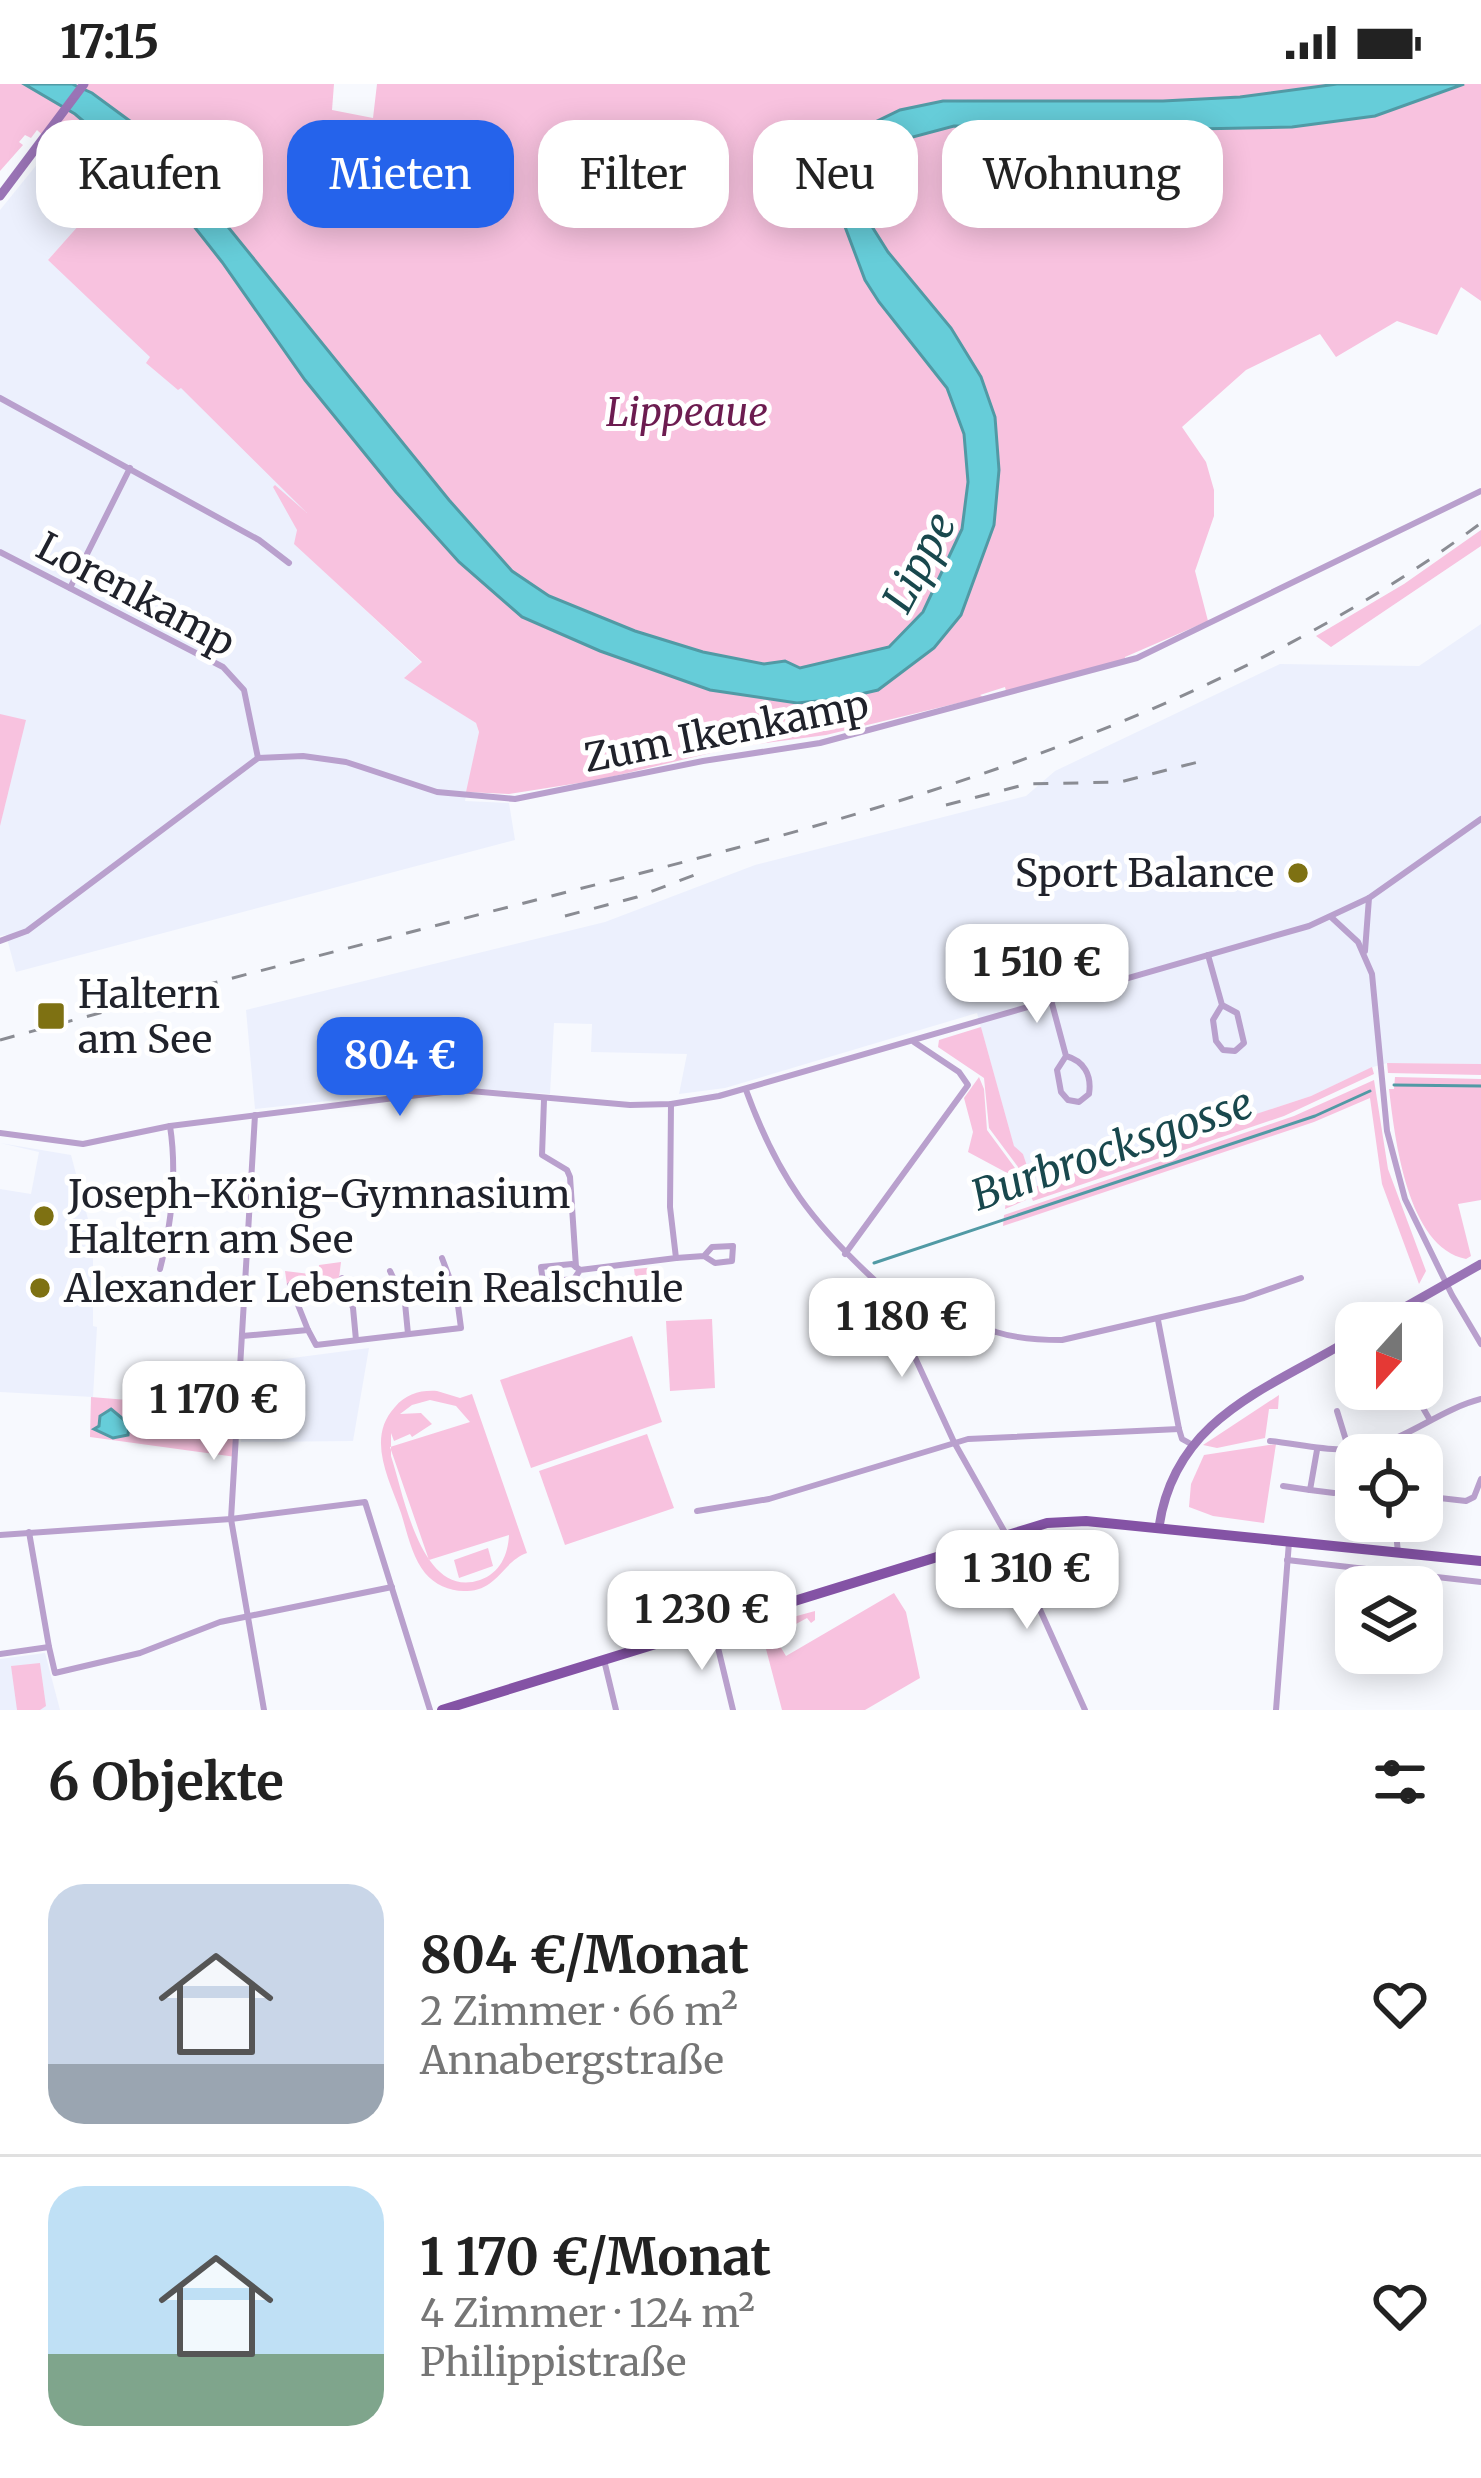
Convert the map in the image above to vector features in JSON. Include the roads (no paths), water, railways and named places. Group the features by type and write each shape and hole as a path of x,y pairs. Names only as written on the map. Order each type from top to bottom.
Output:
{"main road":[{"path":"0,196 84,84"},
{"path":"1412,1302 1481,1264"},
{"path":"1159,1528 1168,1490 1191,1444 1238,1404 1335,1348"},
{"path":"442,1710 1047,1523 1074,1520 1481,1562"}],"street":[{"path":"0,398 259,540 289,562"},
{"path":"70,588 130,468"},
{"name":"Zum Ikenkamp","path":"258,758 303,756 346,762 437,792 515,799 820,743 1137,658 1481,491"},
{"name":"Lorenkamp","path":"0,552 207,658 235,677 249,705 258,758"},
{"path":"0,941 27,932 258,758"},
{"path":"0,1133 82,1144 170,1126 459,1090 544,1100 671,1104 746,1090 1330,917 1370,898 1481,819"},
{"path":"1365,954 1370,898"},
{"path":"1330,917 1365,954 1375,992 1382,1097 1395,1168 1418,1230 1481,1344"},
{"path":"1208,955 1222,1005 1237,1013 1245,1034 1235,1051 1223,1050 1216,1041 1213,1020 1222,1005"},
{"path":"1051,1000 1066,1056 1057,1070 1061,1092 1079,1102 1089,1094 1086,1071 1076,1058 1066,1056"},
{"path":"845,1254 968,1085 959,1072 914,1042"},
{"path":"746,1090 782,1174 845,1254 881,1286 954,1442 1007,1536 1085,1710"},
{"path":"544,1100 542,1155 567,1170 570,1177 578,1269 574,1279 543,1282 541,1267 578,1269 704,1256 715,1263 732,1261 733,1246 712,1247 704,1256"},
{"path":"671,1104 670,1207 676,1258"},
{"path":"255,1115 231,1519 264,1710"},
{"path":"160,1269 167,1242 174,1150 170,1126"},
{"path":"290,1286 316,1345 461,1328 457,1298 442,1258"},
{"path":"390,1270 405,1303 408,1334"},
{"path":"342,1278 353,1307 356,1340"},
{"path":"888,1299 908,1299 996,1332 1031,1340 1062,1340 1244,1298 1300,1278"},
{"path":"1158,1320 1182,1439 1191,1444"},
{"path":"242,1336 308,1330"},
{"path":"1402,1434 1481,1399"},
{"path":"1424,1410 1430,1420"},
{"path":"1337,1411 1344,1434"},
{"path":"697,1510 770,1499 954,1442 1180,1429"},
{"path":"1270,1441 1335,1450"},
{"path":"1310,1490 1317,1450"},
{"path":"1443,1498 1466,1501 1474,1497 1481,1479"},
{"path":"1283,1486 1334,1493"},
{"path":"0,1535 231,1519 365,1502 430,1710"},
{"path":"29,1532 55,1673 140,1653 220,1622 392,1587"},
{"path":"1276,1710 1289,1542"},
{"path":"1397,1542 1398,1553"},
{"path":"1287,1560 1481,1582"},
{"path":"712,1627 733,1710"},
{"path":"0,1654 49,1647"},
{"path":"604,1660 616,1710"}],"water":[{"path":"24,84 72,84 129,120 82,120"},
{"path":"1337,84 1464,84 1375,116 1292,127 1223,128 1223,120 942,120 942,129 918,136 918,120 879,120 900,110 943,101 1163,101"},
{"path":"195,228 229,228 512,571 549,596 635,631 703,652 764,664 785,661 800,668 889,647 923,612 962,529 968,482 964,434 947,388 865,280 846,228 873,228 951,328 981,377 995,417 999,470 994,525 961,615 934,648 878,690 797,703 710,690 522,617 459,562 396,492 305,380"},
{"path":"111,1409 129,1424 128,1435 113,1438 94,1429 100,1416"}],"waterway":[{"name":"Burbrocksgosse","path":"1394,1085 1481,1086"},
{"name":"Burbrocksgosse","path":"874,1263 1315,1116 1370,1091"}],"railway":[{"path":"0,1040 691,860 928,792 1045,752 1159,706 1270,653 1378,593 1481,523"},
{"path":"946,805 1027,784 1120,782 1210,759"},
{"path":"565,916 637,897 697,874"}],"place":[{"name":"Sport Balance","path":"1298,873"},
{"name":"Haltern am See","path":"51,1016"},
{"name":"Joseph-König-Gymnasium Haltern am See","path":"44,1216"},
{"name":"Alexander Lebenstein Realschule","path":"40,1288"}],"park label":[{"name":"Lippeaue","path":"687,412"}],"water label":[{"name":"Lippe","path":"919,562"}]}
